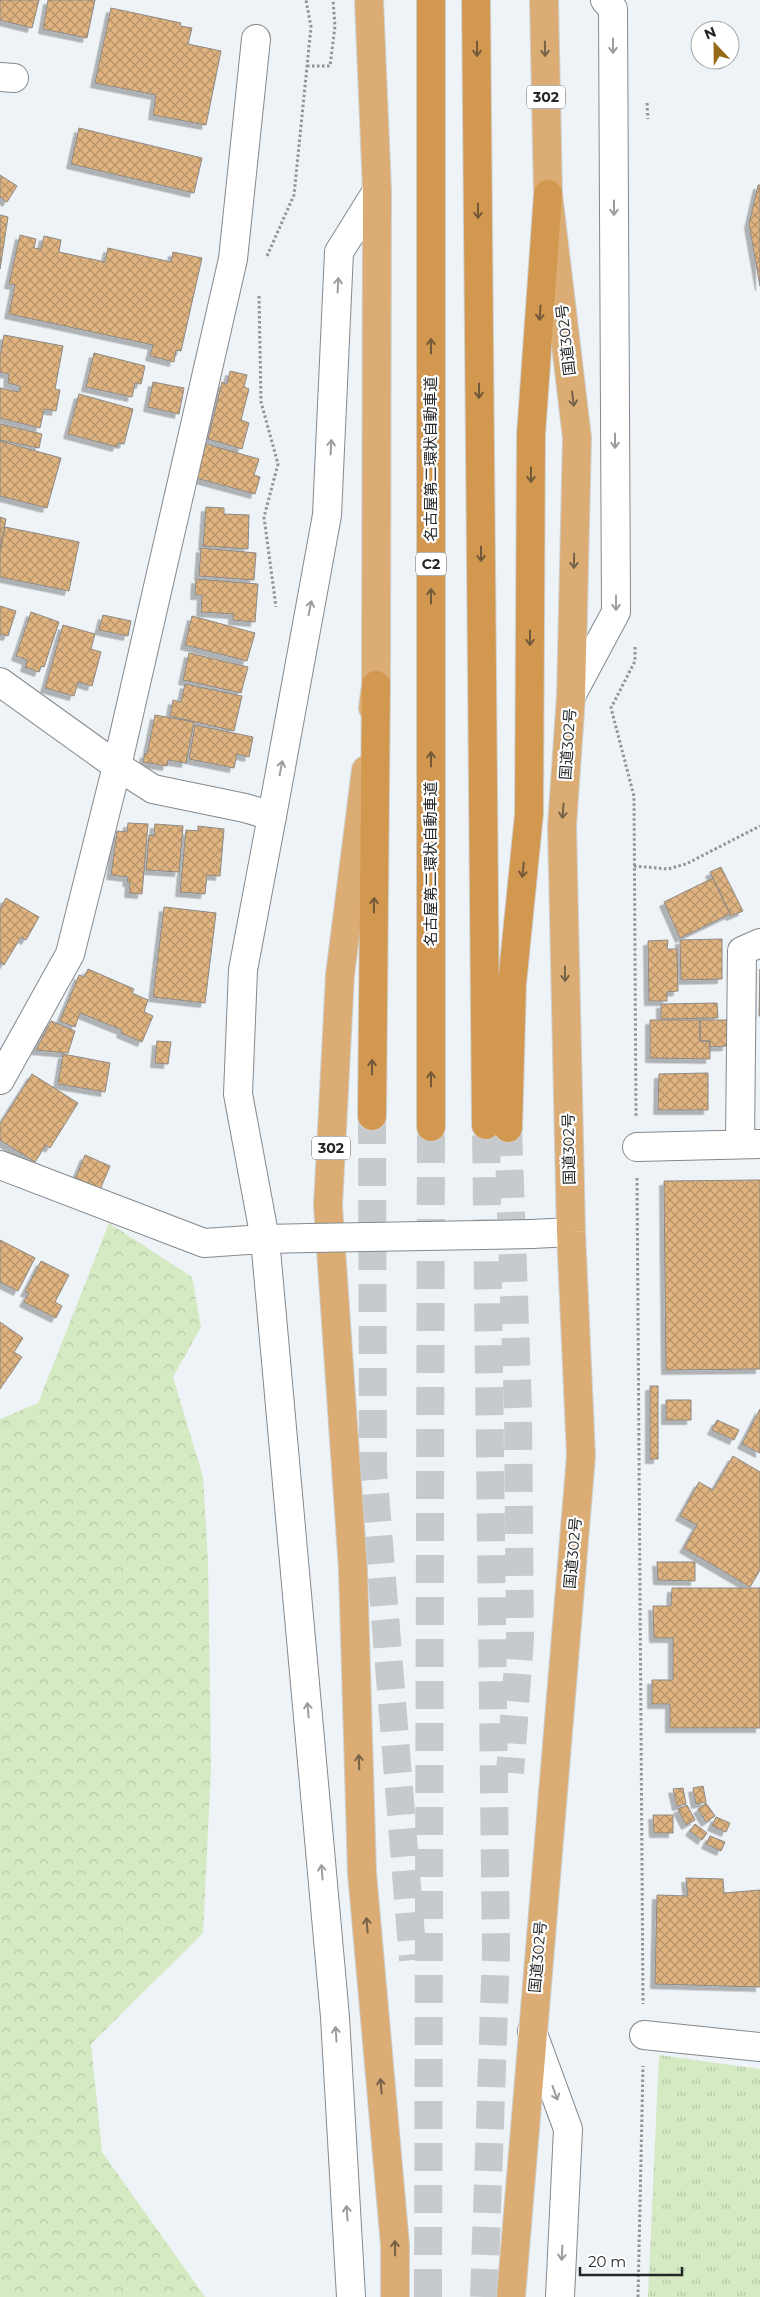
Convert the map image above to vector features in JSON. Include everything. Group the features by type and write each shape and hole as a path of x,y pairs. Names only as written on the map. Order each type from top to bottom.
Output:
{"highway":[{"name":"302","path":"369,0 377,191 376,685 340,974 328,1206 354,1570 362,1873 395,2245 395,2297"},
{"name":"名古屋第二環状自動車道","path":"431,0 431,1127"},
{"path":"476,0 497,1127 529,814 531,435 548,194"},
{"name":"国道302号","path":"511,2297 581,1456 571,1232 562,826 571,696 577,438 548,194 544,0"},
{"path":"372,1116 376,685"}],"street":[{"path":"571,696 616,612 613,9 605,0"},
{"path":"0,1080 70,954 118,766 233,259 256,39"},
{"path":"351,2297 335,2017 265,1240 238,1094 243,970 328,515 339,252 377,191"},
{"path":"0,682 152,789 245,808 272,816"},
{"path":"637,1147 750,1144 742,951 760,943"},
{"path":"0,1166 204,1244 310,1238 571,1232"},
{"path":"532,2031 568,2129 560,2297"},
{"path":"644,2035 760,2047"}],"path":[{"path":"266,257 294,195 311,27 306,0"},
{"path":"307,66 330,66 334,26 333,0"},
{"path":"259,295 261,402 278,464 264,517 276,606 274,616"},
{"path":"634,866 668,869 686,864 760,826"}],"green space":[{"path":"109,1223 192,1277 201,1327 173,1377 203,1477 208,1562 211,1769 203,1933 91,2044 102,2152 205,2297 0,2297 0,1419 38,1403"},
{"path":"659,2055 760,2069 760,2297 648,2297"}],"building":[{"path":"0,0 39,0 32,28 0,20"},
{"path":"48,0 95,0 87,38 43,29"},
{"path":"111,8 181,23 180,26 192,28 188,44 221,51 206,125 153,115 156,95 95,83"},
{"path":"79,128 202,158 194,193 71,164"},
{"path":"0,175 17,186 7,202 0,197"},
{"path":"758,185 760,185 760,286 749,224"},
{"path":"0,215 8,217 0,269"},
{"path":"20,235 36,239 34,248 41,249 44,236 61,240 59,252 105,262 108,248 171,262 173,252 202,258 181,351 176,350 174,362 150,356 153,345 9,314 15,285 9,284"},
{"path":"4,335 63,346 55,389 60,390 56,411 44,409 40,428 0,418 0,388 19,392 20,386 8,383 9,374 0,372 0,356"},
{"path":"94,353 145,366 141,384 135,383 132,397 86,387"},
{"path":"230,371 247,375 244,387 249,389 241,420 249,423 242,449 208,439 222,382 227,384"},
{"path":"153,382 184,388 179,414 148,407"},
{"path":"79,394 133,409 124,444 118,443 117,447 68,434"},
{"path":"0,424 42,434 39,448 0,440"},
{"path":"0,441 61,458 47,508 0,496"},
{"path":"206,444 259,459 254,475 260,477 255,494 196,478"},
{"path":"206,507 224,508 224,514 249,515 248,549 203,546"},
{"path":"0,517 6,519 0,551"},
{"path":"5,527 79,542 69,591 0,577 0,551"},
{"path":"201,548 256,553 254,580 199,576"},
{"path":"196,579 258,584 255,622 233,620 233,614 201,612 202,595 195,595"},
{"path":"0,606 16,611 8,636 0,634"},
{"path":"31,612 59,622 44,667 41,666 39,672 25,667 27,660 16,656"},
{"path":"103,615 131,621 128,636 99,630"},
{"path":"192,616 255,633 247,661 185,645"},
{"path":"63,625 95,634 91,649 101,652 92,686 78,682 74,696 45,688"},
{"path":"189,653 248,667 241,693 183,680"},
{"path":"185,684 242,696 234,731 170,716 173,700 181,702"},
{"path":"155,715 194,722 186,763 168,760 167,766 143,762 145,753 147,754"},
{"path":"195,725 253,737 249,757 237,754 234,768 189,759"},
{"path":"128,823 148,824 142,894 129,893 130,882 127,882 128,877 111,875 117,831 127,832"},
{"path":"155,824 183,826 179,872 146,870 149,835 154,836"},
{"path":"198,826 224,829 220,876 207,875 205,894 180,892 186,830 198,831"},
{"path":"721,867 743,911 731,916 710,872"},
{"path":"713,878 730,914 680,938 664,902"},
{"path":"6,898 39,917 26,940 21,937 4,965 0,962 0,909"},
{"path":"164,907 216,913 205,1003 153,997"},
{"path":"722,939 722,979 681,980 680,940"},
{"path":"668,940 667,949 677,949 678,991 667,992 667,1001 649,1001 648,941"},
{"path":"88,969 134,989 132,993 148,1000 144,1012 153,1016 142,1042 121,1033 122,1030 80,1013 75,1027 60,1021 79,975 84,977"},
{"path":"760,969 760,1016 759,1016"},
{"path":"717,1003 718,1018 661,1019 661,1004"},
{"path":"650,1020 700,1020 700,1041 710,1041 710,1059 650,1058"},
{"path":"700,1020 727,1020 727,1046 709,1047 710,1041 700,1041"},
{"path":"51,1021 75,1031 68,1053 36,1050"},
{"path":"157,1041 171,1042 168,1064 155,1063"},
{"path":"63,1054 110,1063 105,1092 58,1084"},
{"path":"708,1073 708,1110 658,1110 659,1074"},
{"path":"32,1074 78,1103 50,1148 46,1145 35,1162 0,1140 0,1124"},
{"path":"85,1155 110,1166 99,1192 74,1182"},
{"path":"760,1180 760,1369 666,1370 664,1181"},
{"path":"0,1240 35,1258 18,1291 0,1282"},
{"path":"41,1261 69,1275 55,1302 62,1306 56,1318 24,1302 29,1293 25,1292"},
{"path":"0,1322 23,1338 14,1352 22,1357 0,1389"},
{"path":"650,1386 658,1386 658,1459 650,1459"},
{"path":"666,1400 691,1400 691,1420 666,1420"},
{"path":"760,1409 760,1453 742,1444"},
{"path":"717,1420 739,1430 734,1440 712,1430"},
{"path":"733,1456 760,1472 760,1570 750,1587 684,1548 697,1525 680,1516 699,1482 713,1490"},
{"path":"657,1562 695,1562 695,1581 658,1580"},
{"path":"672,1588 760,1588 760,1728 670,1728 670,1704 652,1704 652,1680 673,1680 673,1638 654,1638 653,1606 671,1606"},
{"path":"703,1786 706,1802 696,1804 693,1788"},
{"path":"683,1788 686,1804 677,1806 673,1789"},
{"path":"706,1803 715,1816 706,1822 698,1809"},
{"path":"687,1805 695,1820 686,1825 678,1809"},
{"path":"653,1815 673,1815 673,1833 654,1833"},
{"path":"716,1817 730,1823 726,1832 712,1826"},
{"path":"695,1824 707,1833 702,1840 690,1831"},
{"path":"710,1836 725,1842 721,1851 706,1844"},
{"path":"686,1878 723,1879 724,1893 760,1890 760,1987 655,1984 657,1895 688,1896"}],"tunnel":[{"path":"372,1116 373,1469 413,1960"},
{"path":"484,2297 496,1952 486,1125"},
{"path":"428,2297 431,1127"},
{"path":"508,1128 518,1409 520,1639 510,1773"}]}
